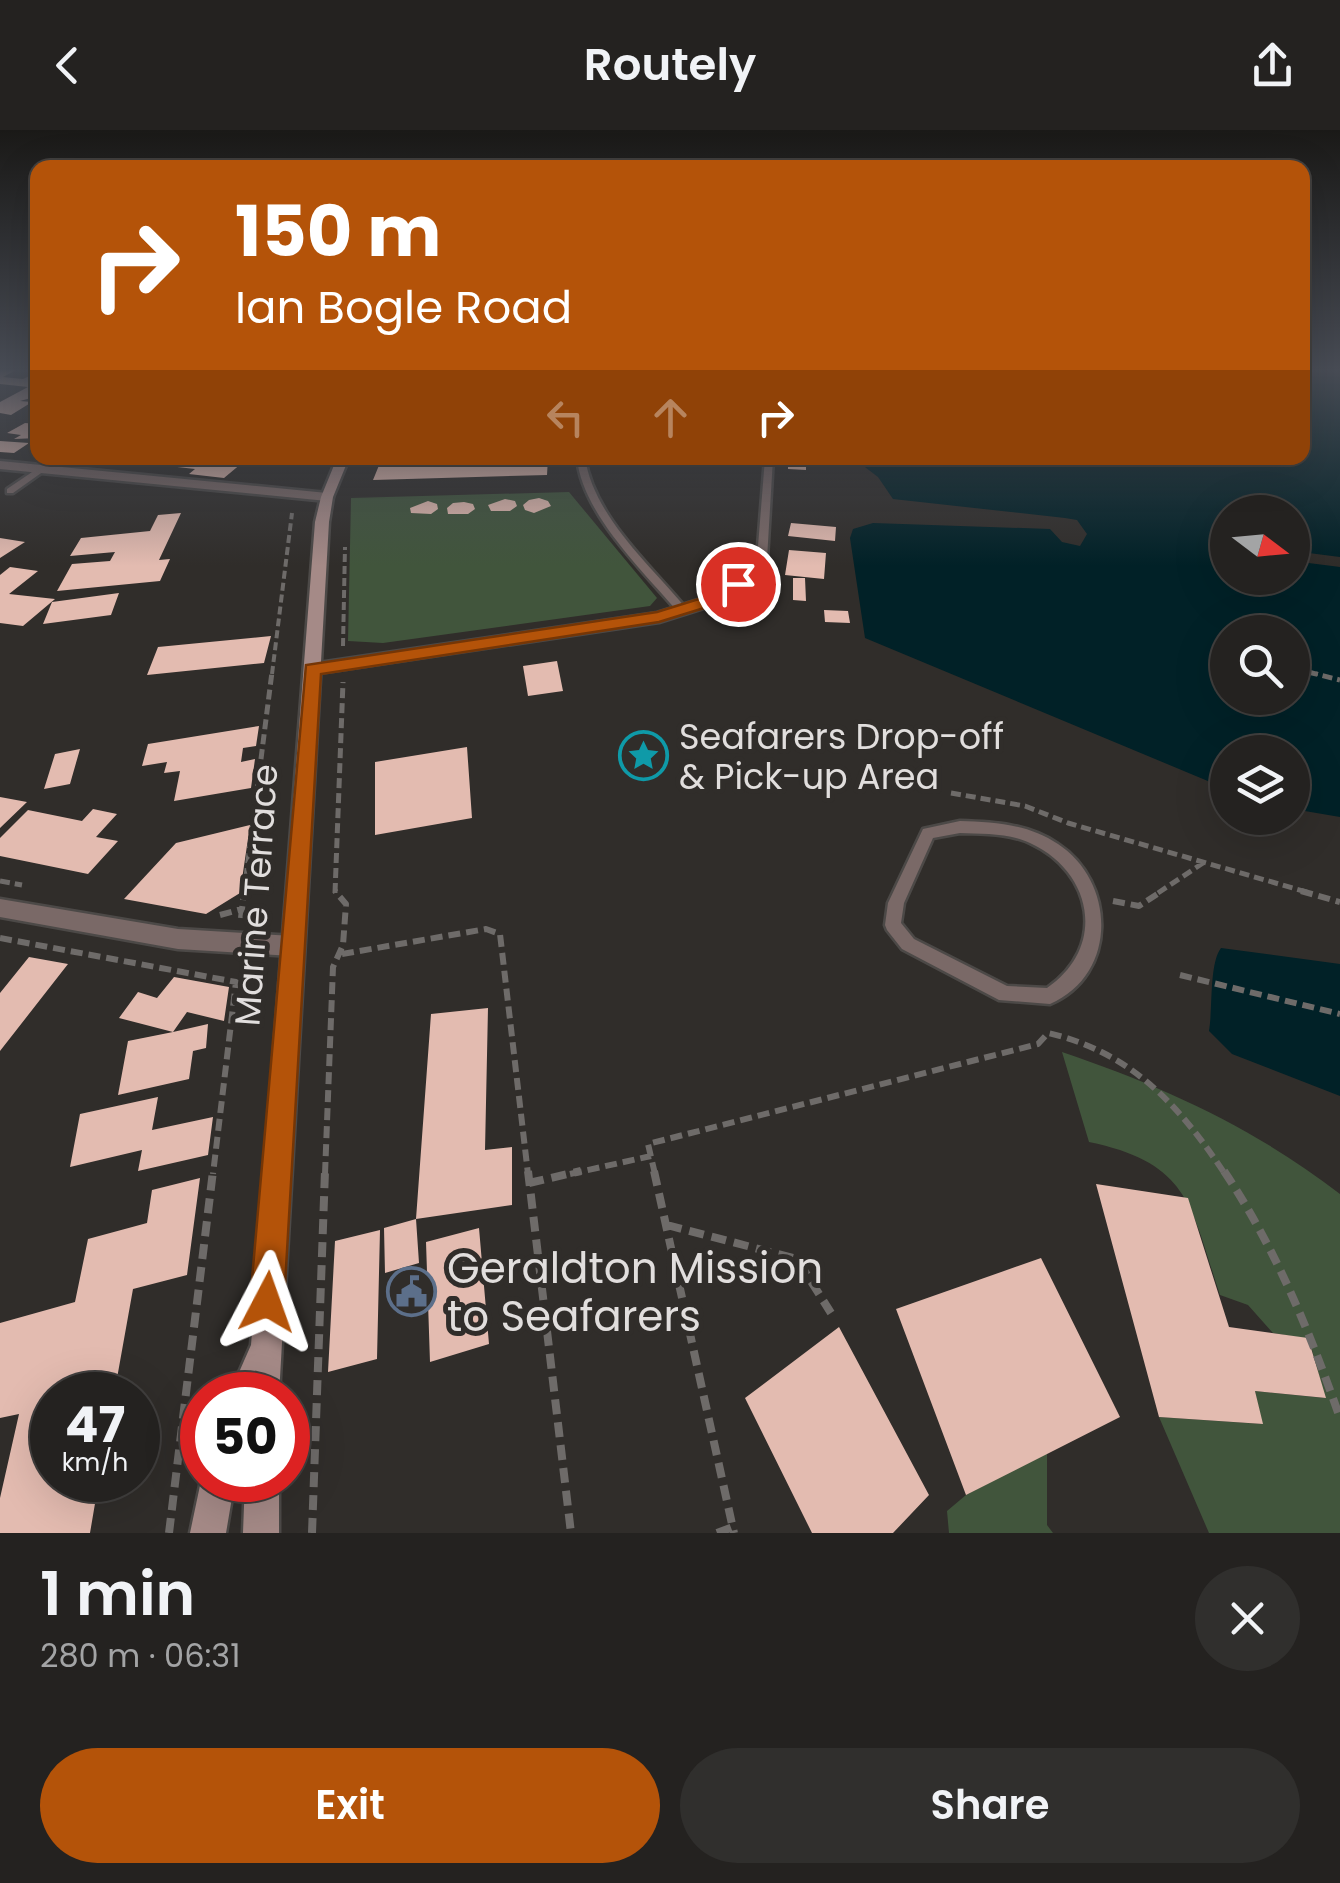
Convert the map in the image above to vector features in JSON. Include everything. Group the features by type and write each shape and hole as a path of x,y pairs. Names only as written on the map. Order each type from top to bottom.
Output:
{"main road":[{"name":"Marine Terrace","path":"263,1372 326,497 340,465"},
{"name":"Marine Terrace","path":"253,1372 264,1342"},
{"path":"208,1533 214,1502"},
{"path":"261,1533 262,1502"}],"street":[{"path":"0,465 326,497"},
{"path":"312,669 659,617 711,601"},
{"path":"0,908 178,939 293,946"}],"lane":[{"path":"580,465 592,496 682,610"},
{"path":"711,601 748,578 762,559 769,465"},
{"path":"10,490 41,470"},
{"path":"960,827 1000,828 1035,838 1063,853 1086,882 1094,909 1090,943 1076,975 1050,996 1005,994 908,944 893,924 896,903 928,833 960,827"}],"path":[{"path":"213,917 242,911 293,506"},
{"path":"343,645 345,546"},
{"path":"1310,672 1340,680"},
{"path":"312,1533 332,967 342,954 346,904 335,892 342,686"},
{"path":"951,793 1025,806 1340,902"},
{"path":"1116,902 1139,906 1203,862"},
{"path":"0,881 36,887"},
{"path":"342,954 486,929 500,934 570,1533"},
{"path":"0,938 228,976 236,982 168,1533"},
{"path":"1180,975 1340,1014"},
{"path":"717,1533 733,1530 648,1144 1038,1044 1048,1033 1102,1050 1159,1091 1222,1166 1298,1302 1340,1418"},
{"path":"529,1183 651,1156"},
{"path":"667,1225 798,1259 832,1313"}],"green space":[{"path":"569,492 657,598 650,606 383,643 348,641 351,498"},
{"path":"1062,1052 1207,1111 1275,1149 1340,1194 1340,1533 1209,1533 1159,1417 1262,1424 1255,1391 1325,1398 1309,1339 1273,1333 1248,1305 1220,1295 1193,1214 1168,1177 1123,1151 1089,1142"},
{"path":"1047,1452 1047,1525 1053,1533 949,1533 947,1511 966,1495"}],"water":[{"path":"1310,435 1340,435 1340,557 1310,553 1310,495 1210,495 1210,595 1310,595 1310,563 1340,567 1340,817 1310,812 1310,735 1210,735 1210,782 865,638 850,538 853,529 873,523 1050,529 1062,542 1080,546 1087,534 1077,520 893,499 878,477 862,465 1310,465"},
{"path":"1221,948 1340,964 1340,1096 1232,1054 1209,1031 1213,975"}],"building":[{"path":"0,441 29,443 14,453 0,452"},
{"path":"160,465 240,465 224,478 189,474 195,469"},
{"path":"379,465 548,465 547,475 373,480"},
{"path":"788,465 806,465 806,470 788,469"},
{"path":"539,498 551,506 534,513 525,510 523,505"},
{"path":"505,499 515,501 517,506 510,511 491,511 488,505"},
{"path":"428,501 437,504 438,509 431,514 411,513 410,508"},
{"path":"453,503 473,504 475,509 468,514 448,514 447,508"},
{"path":"181,513 159,560 170,559 160,581 57,591 72,564 110,561 115,552 70,556 81,538 150,531 158,515"},
{"path":"791,523 836,527 835,541 788,536"},
{"path":"0,538 25,542 0,558"},
{"path":"789,550 826,553 824,579 785,575"},
{"path":"10,567 38,571 9,594 55,599 23,626 0,623 0,575"},
{"path":"793,578 805,578 806,601 793,600"},
{"path":"119,593 111,615 43,624 52,602"},
{"path":"824,610 848,611 850,623 825,622"},
{"path":"271,636 264,663 147,675 158,647"},
{"path":"557,661 563,691 528,696 523,666"},
{"path":"259,726 256,746 243,748 241,762 255,759 251,788 174,801 180,771 164,773 167,762 142,766 148,744"},
{"path":"467,747 472,818 375,835 375,762"},
{"path":"80,749 70,784 44,789 55,754"},
{"path":"0,797 27,802 0,828"},
{"path":"93,809 117,814 96,837 118,841 88,874 0,856 0,838 28,810 82,821"},
{"path":"250,825 240,893 206,914 124,899 176,843"},
{"path":"29,957 68,964 0,1051 0,993"},
{"path":"174,977 229,987 224,1021 187,1012 173,1032 119,1018 138,992 157,998"},
{"path":"488,1008 485,1150 512,1147 512,1205 416,1219 431,1014"},
{"path":"208,1024 206,1048 193,1051 189,1079 118,1095 128,1041"},
{"path":"158,1097 152,1130 213,1117 208,1155 138,1171 142,1150 70,1167 80,1114"},
{"path":"200,1178 187,1275 133,1289 118,1372 30,1372 30,1502 95,1502 90,1533 0,1533 0,1498 19,1414 0,1418 0,1323 75,1302 88,1239 147,1223 152,1190"},
{"path":"1096,1184 1188,1198 1229,1327 1308,1338 1326,1398 1255,1391 1263,1424 1159,1417"},
{"path":"416,1219 419,1263 385,1273 384,1228"},
{"path":"479,1228 489,1344 430,1362 426,1242"},
{"path":"380,1230 377,1359 328,1372 335,1241"},
{"path":"1041,1258 1120,1417 966,1495 896,1309"},
{"path":"839,1327 929,1495 893,1533 812,1533 745,1398"}],"place":[{"name":"Seafarers Drop-off & Pick-up Area","path":"644,756"},
{"name":"Geraldton Mission to Seafarers","path":"412,1292"}],"route":[{"path":"267,1302 312,669 659,617 711,601 738,584"}]}
